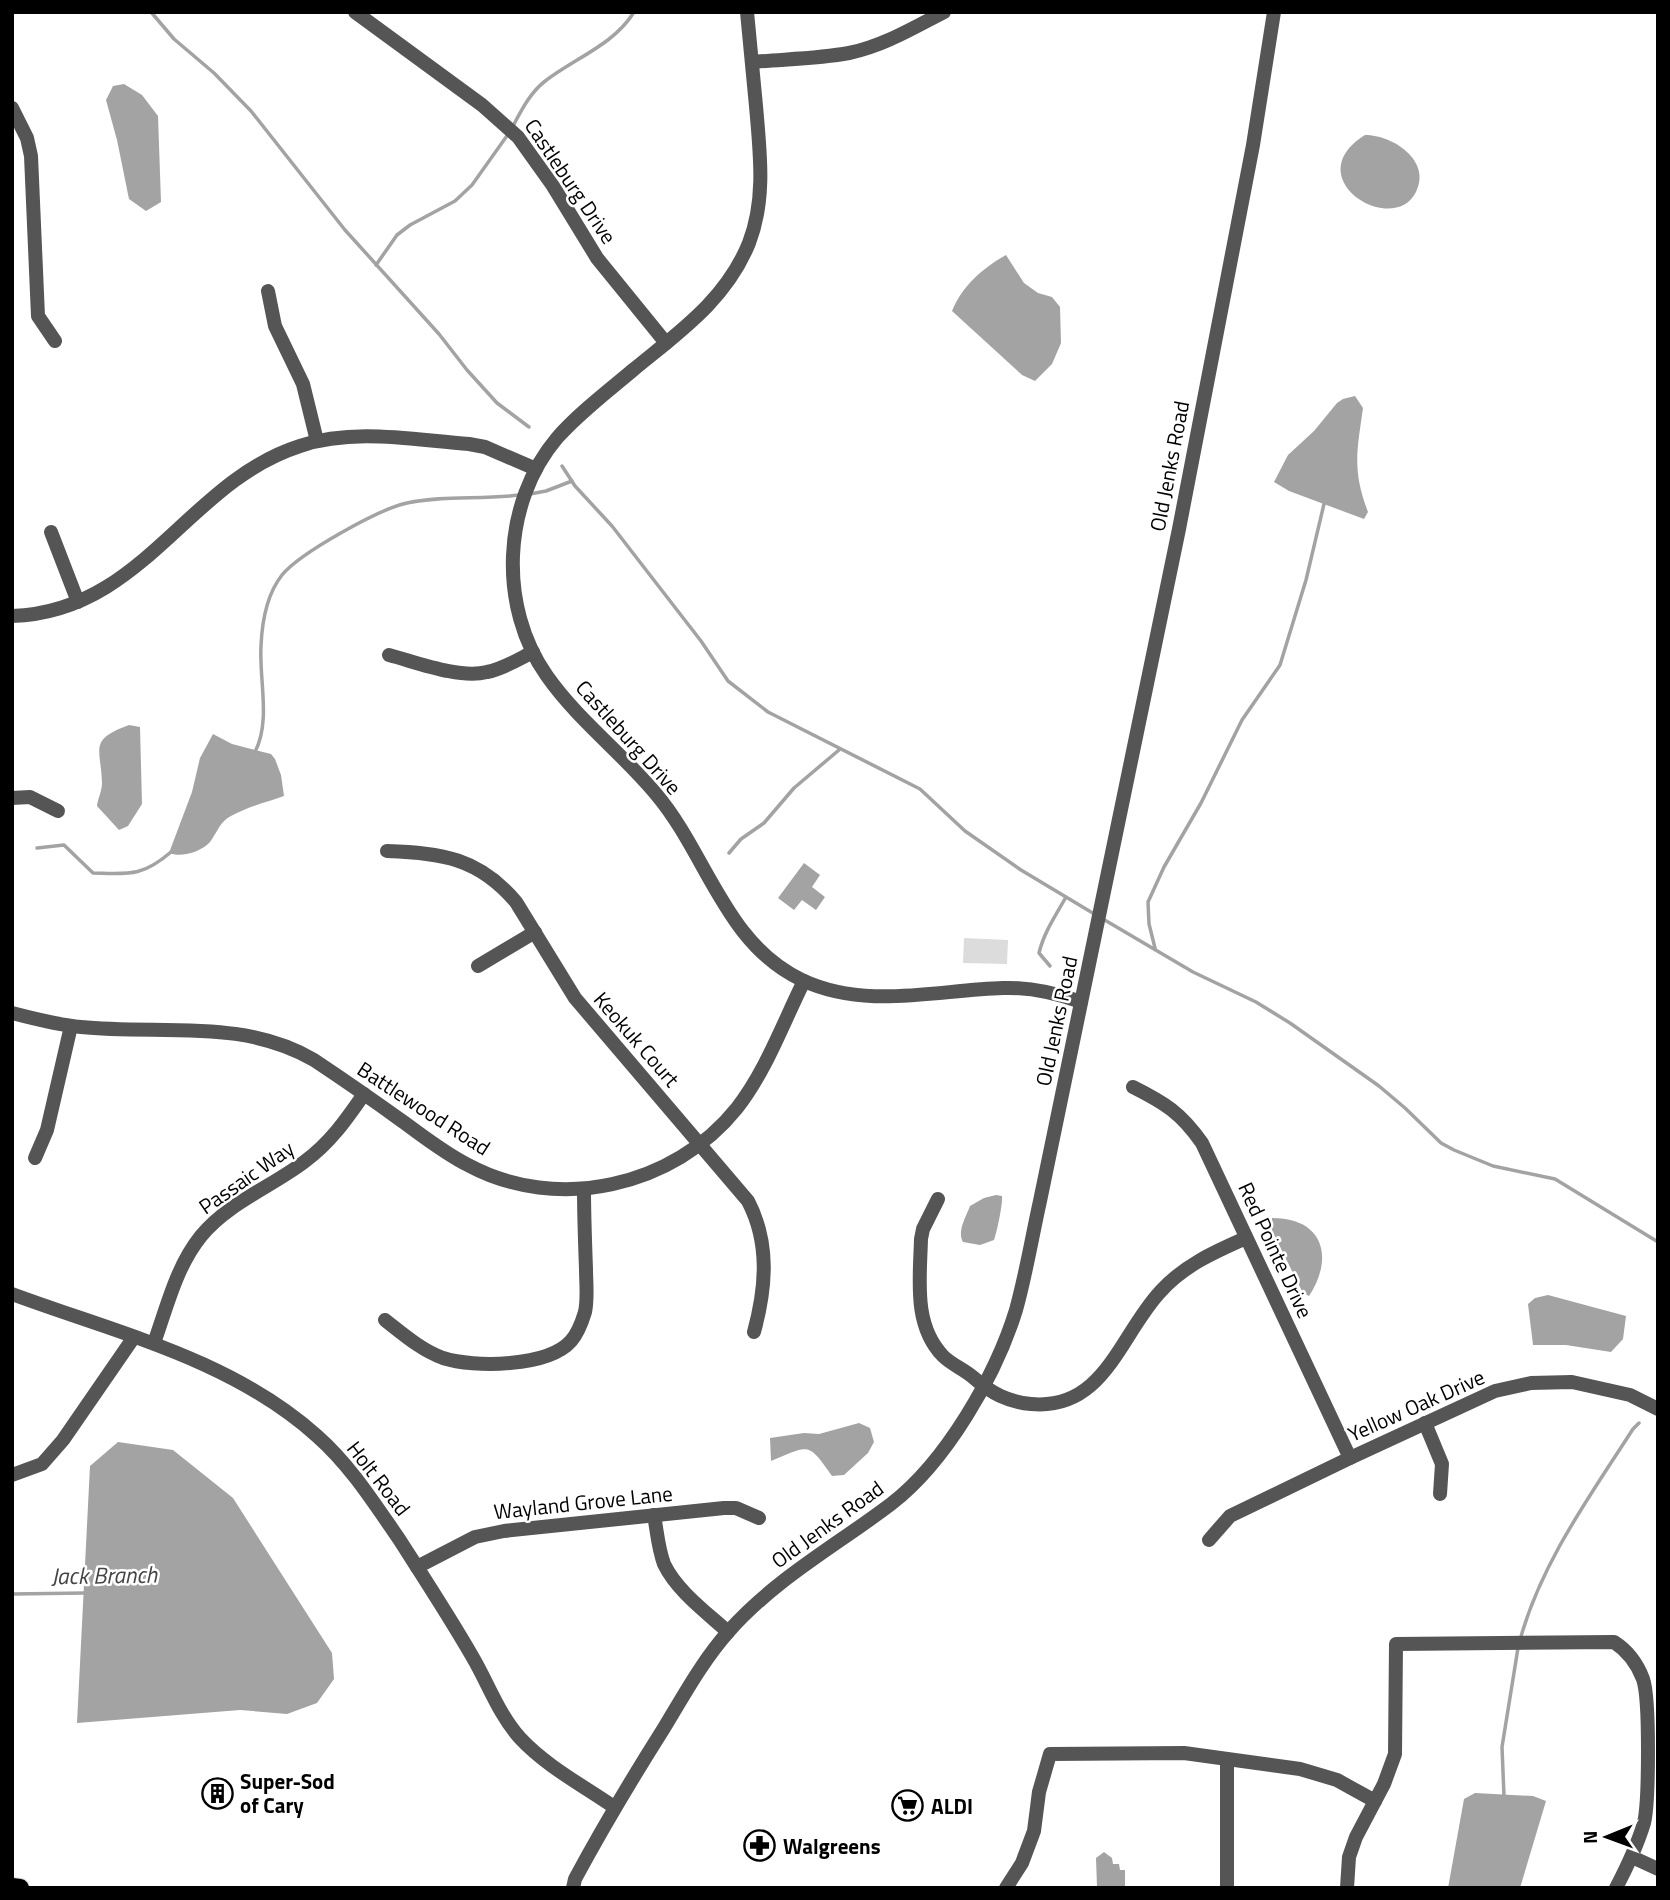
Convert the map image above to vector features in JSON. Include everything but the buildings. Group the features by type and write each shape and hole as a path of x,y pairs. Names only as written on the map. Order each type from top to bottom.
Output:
{"main road":[{"path":"12,1887 20,1888"}],"street":[{"name":"Castleburg Drive","path":"355,12 482,106 518,137 553,186 597,258 666,343"},
{"name":"Castleburg Drive","path":"747,12 762,169 758,216 739,265 721,293 700,316 580,415 557,438 536,469 517,525 513,566 517,608 533,652 549,679 656,794 674,818 742,932 769,960 804,981 859,996 937,994 1005,988 1037,990 1082,1002"},
{"path":"752,62 856,51 884,42 944,12"},
{"name":"Old Jenks Road","path":"573,1888 575,1879 614,1807 695,1677 728,1632 751,1608 799,1569 903,1493 930,1465 953,1436 983,1387 1016,1310 1179,528 1254,145 1274,12"},
{"path":"12,108 27,138 31,156 38,316 55,341"},
{"path":"268,291 275,326 303,384 317,441"},
{"path":"12,616 44,613 78,603 106,589 124,577 228,485 254,466 279,453 317,441 359,436 469,444 485,447 536,469"},
{"path":"51,532 78,603"},
{"path":"388,655 458,672 479,674 497,670 533,652"},
{"path":"12,798 30,797 58,811"},
{"name":"Keokuk Court","path":"387,851 446,856 483,871 512,896 580,1005 748,1201 764,1244 764,1286 754,1332"},
{"path":"478,966 535,932"},
{"name":"Battlewood Road","path":"12,1013 71,1026 211,1031 263,1038 305,1055 444,1151 489,1175 542,1189 584,1189 613,1185 651,1173 701,1145 738,1107 755,1081 804,981"},
{"path":"35,1158 47,1130 71,1026"},
{"name":"Red Pointe Drive","path":"1133,1087 1163,1102 1181,1116 1202,1143 1350,1458"},
{"name":"Passaic Way","path":"154,1343 179,1273 201,1236 224,1213 303,1163 323,1147 364,1094"},
{"path":"385,1320 426,1351 459,1362 474,1364 525,1360 561,1349 579,1329 587,1300 584,1189"},
{"path":"938,1199 921,1239 920,1306 923,1321 934,1346 944,1357 983,1387 1021,1404 1045,1405 1072,1398 1096,1382 1118,1354 1151,1302 1175,1277 1199,1260 1246,1238"},
{"name":"Holt Road","path":"12,1294 154,1343 211,1367 251,1388 292,1415 318,1437 351,1471 417,1567 474,1659 503,1715 520,1738 543,1759 614,1807"},
{"path":"12,1475 42,1464 63,1440 134,1337"},
{"name":"Yellow Oak Drive","path":"1209,1540 1230,1516 1495,1391 1542,1382 1572,1382 1630,1395 1658,1409"},
{"path":"1425,1423 1442,1464 1440,1494"},
{"name":"Wayland Grove Lane","path":"417,1567 482,1535 724,1508 736,1508 759,1518"},
{"path":"654,1515 659,1549 669,1572 680,1587 728,1632"},
{"path":"1347,1888 1349,1857 1356,1837 1384,1784 1395,1755 1396,1644 1614,1642 1626,1650 1653,1695 1644,1822 1632,1857 1616,1888"},
{"path":"1018,1888 1022,1863 1034,1831 1039,1792 1050,1754 1184,1753 1300,1769 1337,1780 1375,1801"},
{"path":"1227,1760 1227,1888"},
{"path":"1632,1857 1658,1869"},
{"path":"1006,1888 1022,1863"}],"shaded area":[{"path":"964,938 1008,940 1007,964 963,963"}],"water":[{"path":"124,84 142,95 158,116 161,202 146,211 129,199 106,100 113,86"},
{"path":"1365,135 1376,136 1398,145 1414,160 1420,181 1416,192 1404,205 1389,209 1372,206 1356,197 1345,184 1341,169 1346,152"},
{"path":"1006,255 1024,283 1038,293 1052,297 1060,307 1061,343 1052,364 1035,381 1022,375 952,311 961,294 974,279"},
{"path":"1355,396 1363,408 1357,460 1368,512 1364,519 1289,491 1274,482 1288,455 1314,431 1337,403"},
{"path":"129,725 140,727 142,804 128,826 119,830 97,806 102,783 99,753 102,741 107,735"},
{"path":"213,734 232,744 271,754 281,775 284,796 227,818 210,842 201,849 185,854 169,853 192,792 200,758"},
{"path":"804,863 820,875 812,887 825,897 816,910 802,900 794,910 778,898"},
{"path":"996,1195 1002,1196 1002,1200 994,1240 980,1245 963,1242 962,1229 970,1206"},
{"path":"1272,1218 1303,1225 1313,1233 1319,1243 1321,1268 1309,1296 1303,1293 1272,1231"},
{"path":"1548,1295 1626,1316 1623,1339 1611,1352 1566,1345 1533,1345 1528,1304 1535,1298"},
{"path":"859,1423 870,1428 874,1442 868,1453 844,1475 832,1476 818,1457 807,1449 771,1461 770,1438 804,1433 819,1434"},
{"path":"118,1442 173,1450 233,1498 332,1653 334,1679 317,1703 287,1714 240,1710 77,1723 90,1466"},
{"path":"1475,1793 1533,1796 1546,1801 1520,1888 1448,1888 1464,1799"},
{"path":"1104,1852 1112,1858 1113,1864 1119,1864 1120,1870 1125,1870 1125,1886 1097,1887 1096,1858"}],"waterway":[{"path":"151,12 174,39 214,73 251,111 345,230 497,403 529,427"},
{"path":"513,126 526,102 539,86 616,34 634,12"},
{"path":"376,265 397,235 455,201 472,185 509,133"},
{"path":"562,466 575,486 612,526 701,641 728,681 768,712 920,789 965,831 1021,870 1096,915"},
{"path":"530,494 572,481"},
{"path":"255,752 260,740 263,714 261,659 264,618 277,583 291,566 341,533 394,507 435,499 519,495"},
{"path":"1155,948 1149,924 1148,902 1242,720 1280,665 1306,580 1324,504"},
{"path":"729,853 741,839 764,823 794,788 839,750"},
{"path":"37,848 64,845 93,873 143,870 171,852"},
{"path":"1050,966 1039,953 1047,931 1066,897"},
{"path":"1103,919 1193,972 1256,1002 1290,1023 1379,1086 1441,1143 1493,1166 1555,1179 1658,1242"},
{"path":"1520,1640 1540,1584 1568,1531 1639,1423"},
{"name":"Jack Branch","path":"12,1594 86,1593"},
{"path":"1504,1796 1502,1747 1518,1648"}],"place":[{"name":"Super-Sod of Cary","path":"217,1793"},
{"name":"ALDI","path":"908,1806"},
{"name":"Walgreens","path":"760,1846"}]}
